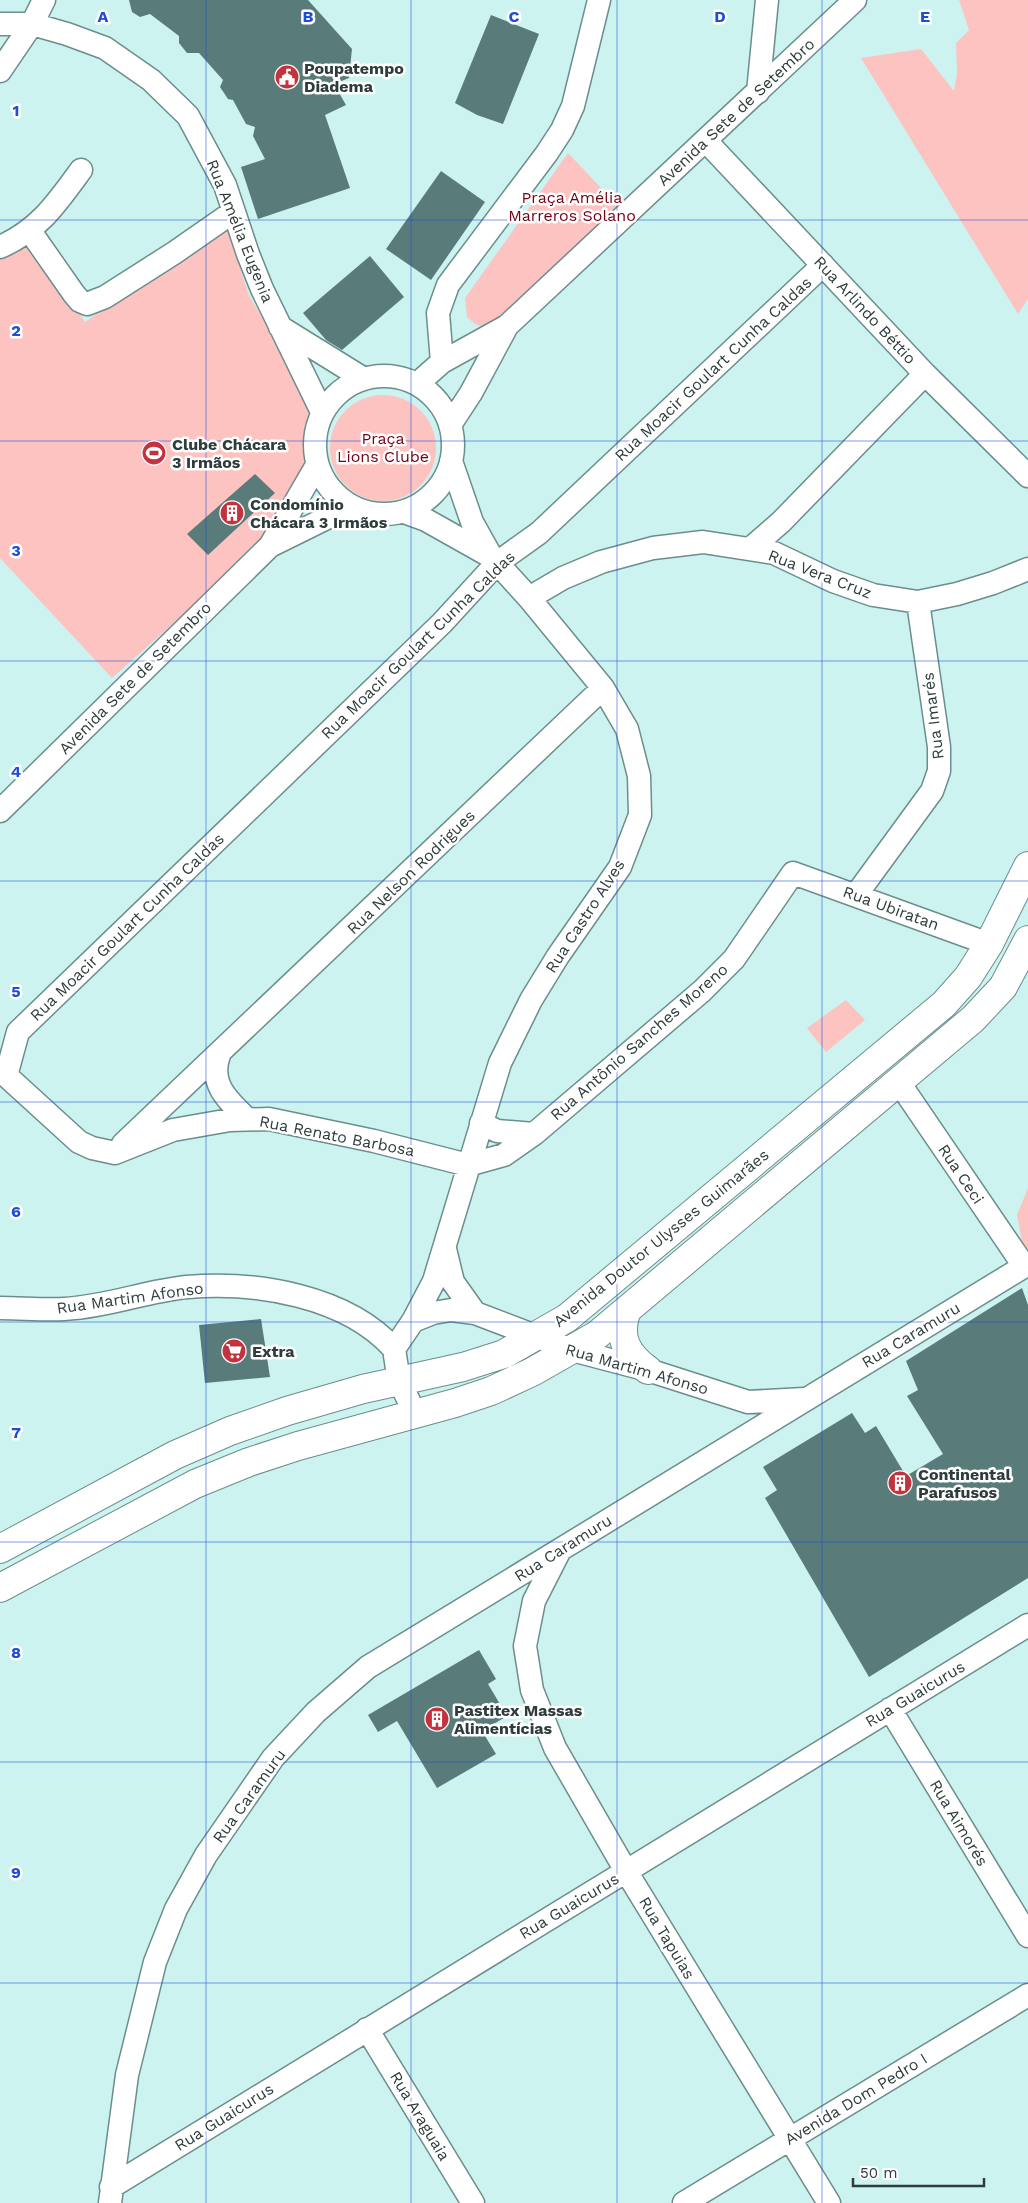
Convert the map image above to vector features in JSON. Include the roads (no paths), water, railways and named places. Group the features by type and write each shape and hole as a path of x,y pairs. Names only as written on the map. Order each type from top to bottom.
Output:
{"main road":[{"name":"Avenida Doutor Ulysses Guimarães","path":"0,1549 175,1455 230,1431 306,1405 363,1389 463,1367 504,1354 536,1338 567,1318 944,1004 968,977 989,944 1028,866"},
{"name":"Avenida Doutor Ulysses Guimarães","path":"0,1588 195,1484 249,1462 298,1446 455,1403 490,1390 572,1350 597,1335 973,1019 1003,987 1028,940"},
{"path":"627,1310 622,1327 625,1345 634,1360 648,1370"}],"street":[{"path":"0,71 32,24 44,0"},
{"path":"442,362 438,313 448,285 547,153 562,130 573,106 599,0"},
{"path":"758,92 767,0"},
{"name":"Avenida Sete de Setembro","path":"417,384 442,362 507,326 855,0"},
{"name":"Rua Amélia Eugenia","path":"0,24 32,24 105,48 151,80 188,116 225,186 248,254 279,326 322,412"},
{"name":"Rua Arlindo Béttio","path":"706,141 925,374 1028,476"},
{"path":"0,247 30,231 63,195 81,170"},
{"path":"30,231 62,278 80,301 87,304 96,302 174,253 233,212"},
{"name":"Rua Moacir Goulart Cunha Caldas","path":"3,1073 9,1032 442,623 494,560 539,533 823,265"},
{"path":"279,326 364,379"},
{"name":"Avenida Sete de Setembro","path":"450,425 471,393 507,326"},
{"path":"750,550 781,522 925,374"},
{"path":"382,376 400,378 417,384 432,395 443,409 450,425 453,443 451,461 445,478 434,493 420,504 404,512 368,513 350,506 336,496 324,482 317,465 314,447 322,412 333,398 347,386 364,379 382,376"},
{"name":"Rua Castro Alves","path":"394,1349 413,1321 434,1281 500,1063 531,1000 558,956 620,867 640,815 639,776 627,728 603,688 529,598 494,560 472,522 451,461"},
{"name":"Avenida Sete de Setembro","path":"0,811 270,546 317,465"},
{"name":"Avenida Sete de Setembro","path":"270,546 350,506"},
{"name":"Rua Castro Alves","path":"404,512 426,520 494,560"},
{"name":"Rua Vera Cruz","path":"529,598 563,578 601,562 653,548 703,542 774,553 832,581 873,595 918,602 957,594 1028,569"},
{"name":"Rua Imarés","path":"856,895 932,791 939,771 939,747 918,602"},
{"name":"Rua Nelson Rodrigues","path":"115,1153 603,688"},
{"name":"Rua Ubiratan","path":"793,874 989,944"},
{"name":"Rua Antônio Sanches Moreno","path":"468,1165 504,1154 534,1134 702,990 734,959 793,874"},
{"path":"219,1055 215,1066 218,1081 226,1098 246,1118"},
{"path":"3,1073 79,1142 92,1148 115,1153"},
{"name":"Rua Ceci","path":"898,1082 1026,1265"},
{"name":"Rua Renato Barbosa","path":"115,1153 173,1130 208,1122 246,1118 269,1119 307,1126 468,1165"},
{"path":"481,1124 496,1131 534,1134"},
{"name":"Rua Castro Alves","path":"445,1248 453,1282 475,1313"},
{"name":"Rua Caramuru","path":"110,2195 127,2075 155,1962 176,1909 206,1855 273,1758 316,1712 368,1667 743,1436 1026,1265"},
{"name":"Rua Martim Afonso","path":"0,1308 65,1309 187,1287 226,1286 274,1291 320,1303 352,1315 381,1334 394,1349"},
{"name":"Rua Martim Afonso","path":"413,1321 434,1313 451,1310 475,1313 536,1338 572,1350 648,1370 748,1402 807,1399"},
{"path":"394,1349 399,1381 414,1413"},
{"path":"743,1436 748,1402"},
{"name":"Rua Tapuias","path":"560,1550 534,1602 525,1646 532,1690 555,1748 626,1871 829,2203"},
{"name":"Rua Guaicurus","path":"110,2195 367,2029 1028,1625"},
{"name":"Rua Aimorés","path":"890,1709 1028,1936"},
{"name":"Avenida Dom Pedro I","path":"684,2203 1028,1995"},
{"name":"Rua Araguaia","path":"367,2029 473,2203"}],"place":[{"name":"Poupatempo Diadema","path":"287,77"},
{"name":"Clube Chácara 3 Irmãos","path":"154,453"},
{"name":"Condomínio Chácara 3 Irmãos","path":"232,513"},
{"name":"Extra","path":"234,1351"},
{"name":"Continental Parafusos","path":"900,1483"},
{"name":"Pastitex Massas Alimentícias","path":"437,1719"}],"park label":[{"name":"Praça Amélia Marreros Solano","path":"572,206"},
{"name":"Praça Lions Clube","path":"383,447"}]}
